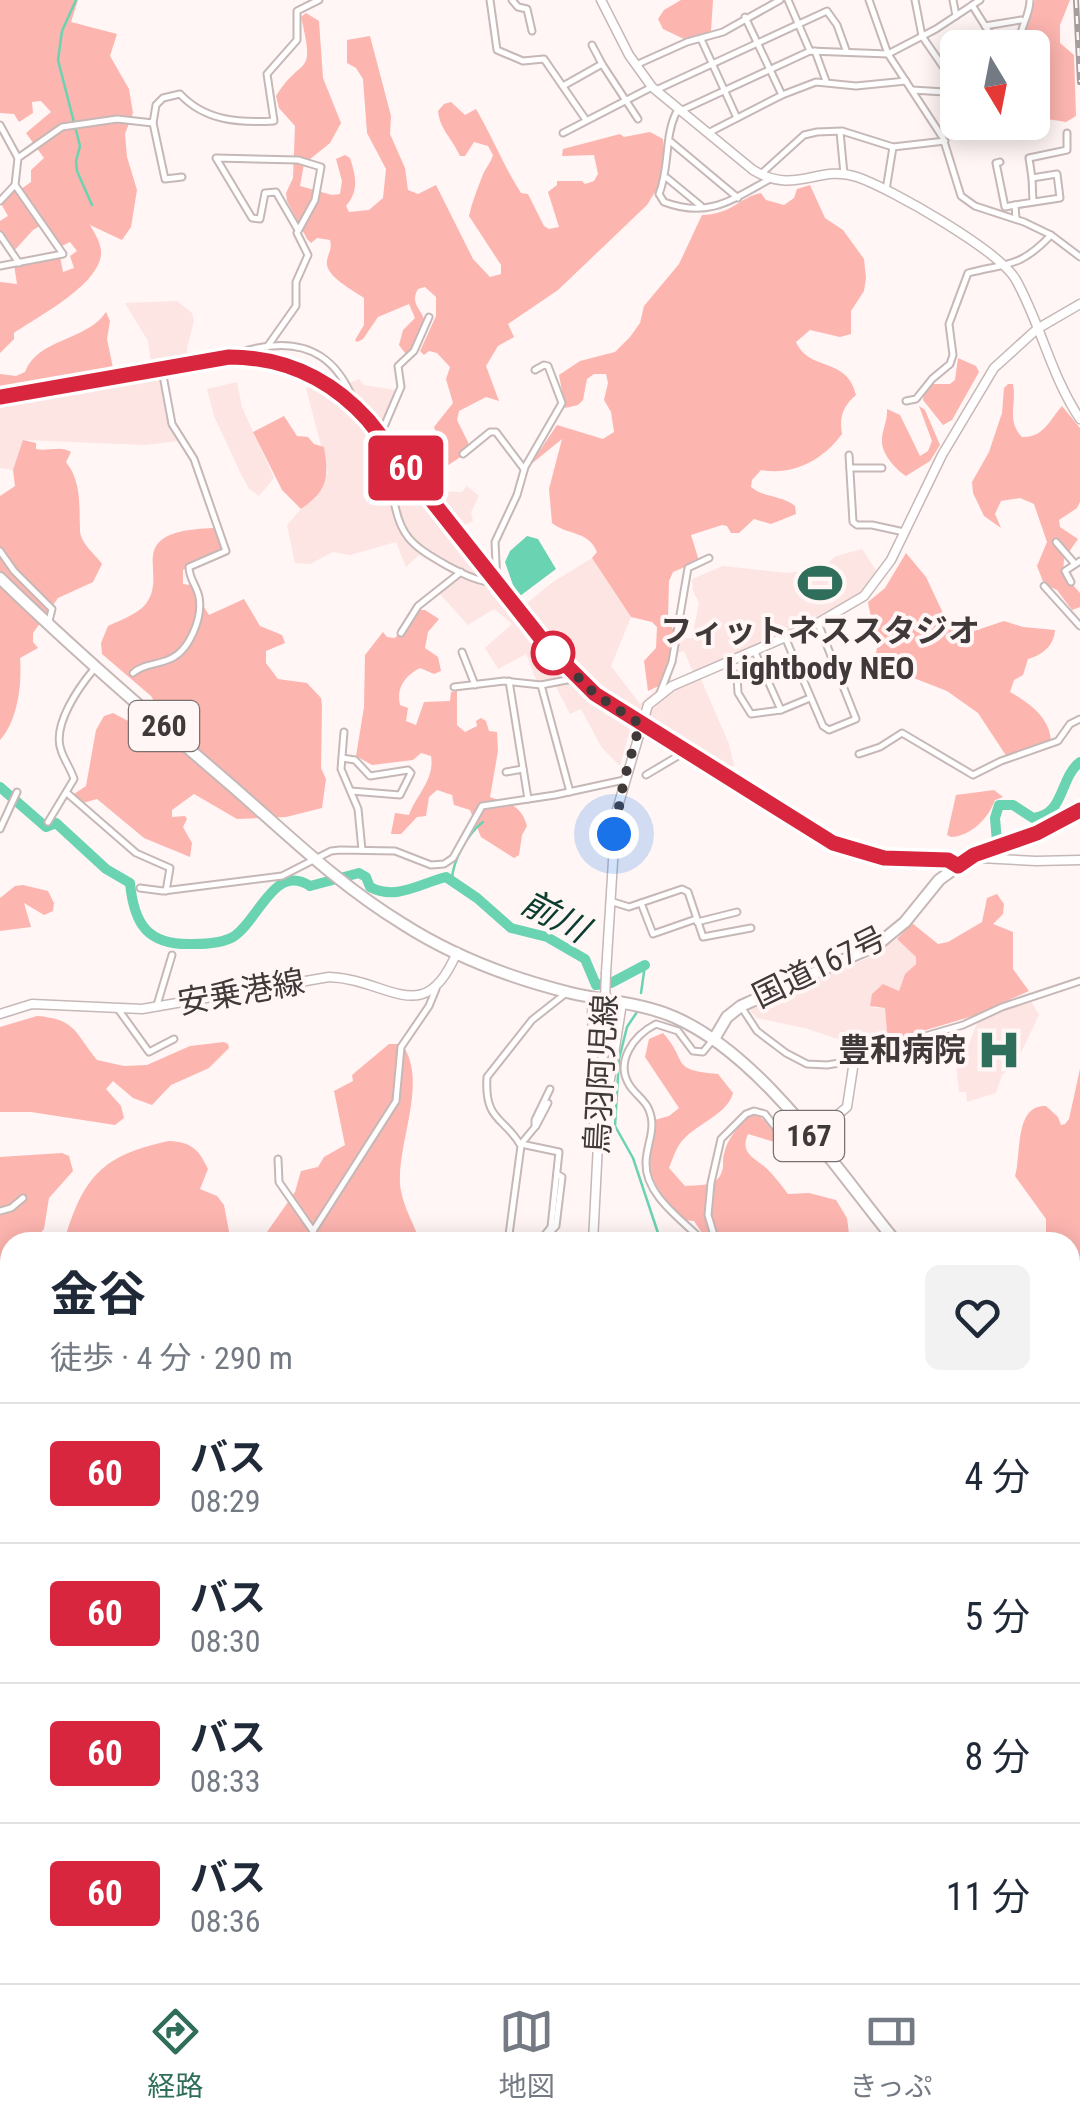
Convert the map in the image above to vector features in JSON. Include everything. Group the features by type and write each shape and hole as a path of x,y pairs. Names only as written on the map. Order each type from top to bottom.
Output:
{"highway":[{"name":"260","path":"0,578 47,624 315,858 400,923 457,952 527,980 655,1010 714,1039"},
{"name":"国道167号","path":"714,1039 727,1016 741,1006 877,945 907,919 939,880 974,855 1010,845 1080,810"},
{"name":"167","path":"714,1039 756,1074 888,1232"}],"street":[{"path":"182,176 164,179 153,123 156,104 180,94 189,104 230,121 274,121 267,74 297,40 297,11 318,0"},
{"path":"490,0 497,50 523,60 544,58 586,120"},
{"path":"512,0 527,9 532,30"},
{"path":"600,0 635,66 654,88 760,174 794,182 844,174 886,190 982,248 1007,268 1038,328 1058,384 1080,419"},
{"path":"635,66 723,32 745,16 780,0"},
{"path":"869,0 888,54 945,141 961,196 975,206 1050,235 1080,257"},
{"path":"915,0 922,36 940,62"},
{"path":"953,0 956,16"},
{"path":"770,179 722,206 678,207 660,198 666,176 669,130 680,110 812,50 888,54 980,0"},
{"path":"1022,30 1030,0"},
{"path":"791,1 826,80"},
{"path":"972,5 988,30"},
{"path":"563,133 626,100 827,11 837,25 846,52"},
{"path":"745,16 782,95"},
{"path":"985,26 1023,20"},
{"path":"701,39 737,118"},
{"path":"592,45 638,118"},
{"path":"563,86 602,64"},
{"path":"708,133 782,95 826,80 856,86 906,81"},
{"path":"912,90 940,92"},
{"path":"18,158 62,127 117,120 153,123"},
{"path":"0,200 15,185 18,158 1,128"},
{"path":"760,174 804,135 840,131 893,147 945,141"},
{"path":"840,131 844,174"},
{"path":"1034,202 1028,158 1064,152 1068,147 1067,133"},
{"path":"669,141 738,198"},
{"path":"886,190 893,147"},
{"path":"267,346 297,302 296,282 308,255 297,236 298,230 315,200 322,167 298,160 216,158 252,218 260,219 265,194 276,192 298,230"},
{"path":"1000,162 996,163 1006,207 1060,198 1057,174 1032,178"},
{"path":"666,176 703,208"},
{"path":"0,266 64,254 15,185"},
{"path":"1015,206 1016,219"},
{"path":"0,235 19,263"},
{"path":"906,401 916,400 950,364 953,353 949,324 966,276 1007,268 1036,252 1050,235"},
{"path":"660,693 818,623 853,605 876,584 968,407 994,368 1038,328 1080,304"},
{"path":"380,436 401,387 398,366 414,351 429,317"},
{"path":"231,357 236,352 267,346 298,346 324,356 343,377 356,407"},
{"path":"0,397 231,357 254,357 307,372 356,407 577,678 618,711 833,843 884,858 948,860 958,866"},
{"path":"497,583 495,542 517,495 524,469 562,404 548,366 544,364 535,370"},
{"path":"133,673 137,668 169,660 184,649 198,617 200,599 189,567 226,551 194,459 172,424 161,368"},
{"path":"463,454 494,432 524,469"},
{"path":"390,448 400,528 424,552 480,582 497,583"},
{"path":"849,455 853,522 904,532"},
{"path":"850,468 882,468"},
{"path":"1056,542 1078,563 1065,571 1071,582"},
{"path":"0,551 52,609 53,617 47,624"},
{"path":"660,693 672,662 688,568 709,558"},
{"path":"401,633 418,606 461,572"},
{"path":"1044,586 1080,626"},
{"path":"784,637 823,726 829,730 856,719 818,623"},
{"path":"754,650 781,710"},
{"path":"462,652 475,685"},
{"path":"723,664 737,676 738,693 751,714 781,710 810,698"},
{"path":"48,822 74,776 59,746 60,735 83,682 96,666"},
{"path":"454,688 509,682 541,685 577,678"},
{"path":"509,682 528,798"},
{"path":"541,685 570,792"},
{"name":"鳥羽阿児線","path":"593,1232 616,813 640,724 648,705 660,693"},
{"path":"860,754 902,734 974,775 1002,760 1058,741 1070,724 1080,719"},
{"path":"344,732 341,769 358,809 362,850"},
{"path":"646,775 686,752"},
{"path":"342,758 355,760 370,776 408,770 411,774 400,795 350,791"},
{"path":"506,772 524,769"},
{"path":"140,888 166,891 282,876 332,851 395,850 431,865 444,864 453,858 482,806 624,780"},
{"path":"67,793 136,853 170,868 166,891"},
{"path":"0,829 15,795"},
{"path":"974,855 1036,861 1080,860"},
{"path":"610,901 630,907 686,889 701,934 706,938 751,928"},
{"path":"641,903 653,934 737,912"},
{"path":"278,1159 279,1182 313,1231 396,1101 401,1046 447,977 457,952"},
{"path":"156,1008 172,955"},
{"name":"安乗港線","path":"0,1014 32,1004 156,1008 329,977 351,979 408,996 436,989"},
{"path":"741,1006 756,1030 796,1060 816,1065 854,1061 1080,981"},
{"path":"547,1232 551,1226 560,1155 556,1149 520,1144 494,1117 487,1078 532,1020 567,992"},
{"path":"592,998 596,1163"},
{"path":"596,1163 622,1003"},
{"path":"118,1009 148,1052 174,1039"},
{"path":"694,1232 653,1189 645,1165 652,1128 649,1110 626,1078 623,1064 631,1044 656,1024 678,1031 693,1052 704,1052 714,1039"},
{"path":"713,1232 708,1215 710,1183 720,1139 746,1114 754,1112 765,1114 790,1146 800,1145 847,1107 854,1061"},
{"path":"535,1127 550,1089"},
{"path":"509,1232 520,1144 548,1103"},
{"path":"0,1210 11,1208 23,1198"}],"shaded area":[{"path":"0,0 78,0 71,22 117,34 110,56 129,89 133,113 125,134 137,190 131,227 122,240 90,225 101,255 97,267 78,289 14,333 14,339 0,353 0,282 17,284 14,265 60,256 63,272 74,268 70,256 77,251 70,242 62,246 45,223 13,252 0,232 0,221 8,216 0,202 13,188 17,192 31,182 31,170 44,158 26,133 51,112 41,101 32,102 33,113 19,122 14,114 0,113"},
{"path":"681,0 713,0 711,31 684,39 663,29 658,19 664,10"},
{"path":"1035,0 1070,0 1060,25 1060,43 1074,55 1076,116 1066,122 1050,119 1050,30 1023,30"},
{"path":"306,13 319,21 323,78 341,123 330,143 304,164 300,186 340,194 342,181 336,159 345,155 350,158 355,177 355,189 346,206 349,212 369,210 383,198 386,169 367,133 363,79 347,63 347,40 370,36 391,116 390,134 405,168 408,190 418,194 436,185 473,259 490,277 501,274 501,265 469,216 493,155 488,146 474,142 465,156 460,156 439,118 438,111 444,104 451,102 465,115 476,109 521,193 528,194 549,229 559,227 548,192 557,181 585,184 594,181 598,174 594,155 562,156 563,149 620,134 624,137 650,132 663,139 665,162 660,184 647,205 558,290 508,324 514,337 498,346 486,366 499,401 486,397 459,411 457,420 469,450 422,479 420,467 441,446 434,427 453,403 446,379 450,367 437,353 429,351 424,355 420,351 436,316 436,297 425,287 418,289 416,303 425,323 410,352 405,353 399,345 403,330 415,318 409,304 378,317 357,342 364,325 364,298 332,275 327,265 330,240 317,238 311,243 287,201 293,178 295,126 279,108 276,96 307,59 301,17"},
{"path":"810,185 825,218 843,230 864,259 866,278 864,291 851,311 851,334 840,337 810,330 796,342 810,357 845,374 856,395 843,412 842,434 826,451 796,468 761,470 752,480 751,487 790,502 796,514 771,524 754,519 739,533 731,533 722,525 691,535 699,561 673,572 669,581 668,617 677,639 670,681 648,691 644,661 656,648 657,627 631,617 592,558 597,552 588,540 552,523 549,489 562,439 530,465 557,425 603,439 614,432 611,412 604,400 606,374 594,374 587,379 583,400 565,408 559,375 580,361 615,352 630,337 640,323 644,306 679,264 702,215 721,212 761,193 766,200 784,205 794,198 797,189"},
{"path":"177,301 192,313 194,321 188,358 151,363 148,341 125,303"},
{"path":"106,312 113,368 105,383 0,401 0,374 16,376 25,372 40,352 87,329"},
{"path":"958,358 976,366 979,372 952,420 943,425 923,400 924,393 933,384 950,384 955,380"},
{"path":"159,375 171,425 179,441 145,445 24,440 13,470 0,468 0,401"},
{"path":"359,379 364,385 395,390 381,429 431,491 462,492 467,486 479,496 471,512 473,521 459,528 522,607 592,558 631,617 611,666 640,704 656,689 693,672 684,651 676,653 677,639 692,638 699,603 692,579 723,566 787,573 809,570 836,556 862,549 877,572 863,590 837,609 697,670 729,744 734,766 722,768 635,711 620,766 602,748 581,709 570,714 553,681 537,682 526,654 498,669 485,648 512,624 494,609 468,625 438,592 452,574 419,555 406,567 396,542 350,555 333,552 310,564 295,563 287,525 316,498 328,472 306,388 313,385 329,400 342,386"},
{"path":"237,382 242,407 274,478 259,496 249,489 241,474 214,416 207,389"},
{"path":"1008,384 1013,384 1014,425 1022,437 1041,431 1062,406 1080,428 1080,502 1059,520 1060,527 1078,539 1064,559 1063,574 1080,593 1080,607 1072,610 1057,590 1044,584 1037,566 1047,542 1034,504 1020,498 1001,501 995,514 1001,528 984,516 973,493 972,482 989,452"},
{"path":"919,406 925,410 940,445 930,461 906,476 890,461 883,447 887,409 900,415 920,456 928,451 932,441"},
{"path":"284,416 297,436 308,437 324,447 324,482 317,496 301,509 282,490 253,432"},
{"path":"23,440 36,443 36,449 71,452 66,462 77,486 81,536 102,564 93,582 58,598 33,633 38,648 20,658 18,701 0,740 0,496 15,486 13,470"},
{"path":"214,528 221,536 224,554 198,560 183,570 183,584 190,585 209,615 244,599 260,626 282,635 285,643 266,651 266,663 278,679 307,683 321,698 321,768 326,779 322,808 286,817 237,819 194,794 172,810 172,817 187,819 183,827 192,843 190,857 144,838 97,799 83,803 74,794 86,786 96,730 104,716 113,713 155,735 166,720 151,696 102,654 101,643 108,626 139,610 151,595 153,557 156,546 165,537"},
{"path":"527,536 538,539 556,569 520,596 505,562 510,551"},
{"path":"906,553 926,577 950,628 971,632 1004,621 1055,630 1046,649 1028,659 1023,675 1014,680 1010,692 1043,719 1051,743 1009,760 978,713 947,691 901,673 871,670 867,665 877,643 868,602 885,588"},
{"path":"418,610 439,619 428,632 425,648 438,657 441,671 434,674 420,668 403,683 399,699 400,705 408,708 406,721 416,725 424,702 450,701 451,692 457,691 457,725 465,732 477,726 476,721 481,718 489,731 497,732 498,751 490,797 518,809 527,826 519,855 514,858 481,837 470,810 454,805 452,795 437,790 429,797 426,816 417,817 401,834 391,834 395,813 409,815 424,786 431,756 421,753 413,760 372,765 356,756 364,707 365,655 383,632 395,638"},
{"path":"994,790 1003,797 995,800 978,825 958,836 947,835 956,795"},
{"path":"15,886 48,891 53,911 44,915 24,903 31,927 0,931 0,898"},
{"path":"997,894 1004,904 1003,914 993,924 1013,932 1013,969 1029,991 973,1016 896,1039 888,1046 885,1008 870,1006 872,994 883,984 899,991 905,974 916,964 916,957 897,939 912,923 938,944 948,942 982,922 987,898"},
{"path":"897,939 916,957 916,964 905,974 899,991 893,991 872,1008 885,1008 888,1046 861,1047 808,1029 757,1018 749,1007 866,959"},
{"path":"1030,999 1039,1015 1016,1063 1002,1075 996,1093 967,1102 966,1092 959,1092 956,1063 963,1059 978,1021"},
{"path":"37,1016 67,1024 97,1060 124,1066 147,1065 190,1046 224,1042 229,1048 209,1068 171,1085 152,1105 133,1098 113,1081 106,1089 121,1106 124,1118 115,1125 31,1112 0,1112 0,1027"},
{"path":"663,1033 686,1067 718,1074 733,1093 724,1108 692,1131 678,1147 669,1168 685,1186 716,1180 733,1134 746,1117 758,1115 783,1136 778,1143 748,1134 745,1145 749,1154 788,1194 809,1193 836,1200 847,1218 849,1232 701,1232 694,1221 684,1220 656,1185 650,1166 651,1121 669,1116 679,1108 645,1057 649,1039"},
{"path":"389,1044 402,1044 410,1060 412,1096 400,1174 402,1197 416,1232 267,1232 295,1192 301,1171 318,1167 324,1157 345,1145 334,1091 353,1081 352,1075"},
{"path":"1080,1069 1080,1232 1046,1232 1046,1219 1015,1176 1021,1132 1029,1113 1036,1108 1046,1106 1061,1125 1069,1119"},
{"path":"169,1141 194,1148 208,1169 200,1189 217,1196 224,1205 229,1232 67,1232 79,1201 99,1172 111,1162"},
{"path":"62,1153 69,1156 73,1171 49,1198 41,1232 0,1232 0,1157"}],"waterway":[{"path":"76,0 62,31 58,60 80,146 77,171 92,205"},
{"name":"前川","path":"997,842 995,818 999,805 1013,805 1033,818 1043,815 1056,803 1080,762"},
{"name":"前川","path":"0,787 46,827 56,823 106,869 130,883 140,921 146,930 165,941 204,944 233,937 267,897 286,882 310,886 359,873 366,877 370,887 389,892 446,877 511,928 547,937 585,959 596,985 611,983 645,965"},
{"path":"452,879 462,848 483,822"},
{"path":"641,993 645,965"},
{"path":"637,1012 627,1027 619,1059 615,1126 633,1158 658,1232"}],"railway":[{"path":"1076,0 1080,82"}],"bus line":[{"name":"60","path":"0,397 229,357 254,357 307,372 342,394 368,420 570,672 618,711 823,837 871,855 948,860 958,866 974,855 1010,845 1080,810"}],"place":[{"name":"フィットネススタジオ Lightbody NEO","path":"820,583"},
{"name":"豊和病院","path":"999,1050"}],"route":[{"path":"553,653 547,646 595,694 640,724 614,834"}]}
